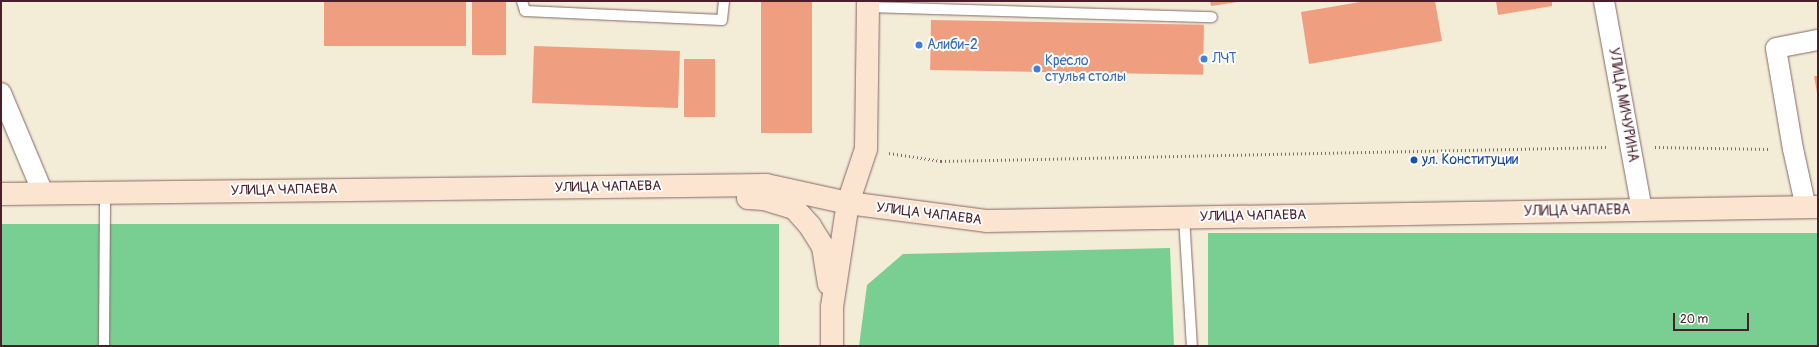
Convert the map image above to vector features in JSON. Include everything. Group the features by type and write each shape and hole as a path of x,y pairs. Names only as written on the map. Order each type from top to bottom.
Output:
{"main road":[{"path":"832,307 848,203 866,149 868,4"},
{"name":"УЛИЦА ЧАПАЕВА","path":"1,194 766,185 848,203 986,221 1812,207"},
{"path":"649,186 701,195 764,199 794,208 810,226 823,247 832,307 832,346"}],"street":[{"name":"УЛИЦА МИЧУРИНА","path":"1604,1 1642,210"},
{"path":"1812,207 1794,149 1776,48 1818,40"},
{"path":"1,93 43,193"}],"lane":[{"path":"522,1 525,11 722,20 724,1"},
{"path":"868,4 1212,17"},
{"path":"104,346 105,192"},
{"path":"1184,218 1192,346"}],"path":[{"path":"866,149 941,161 1631,147 1794,149"}],"green space":[{"path":"1,224 779,224 779,346 1,346"},
{"path":"1208,233 1818,233 1818,346 1208,346"},
{"path":"1170,248 1174,346 859,346 867,285 903,254"}],"building":[{"path":"324,1 466,1 466,46 324,46"},
{"path":"472,1 506,1 506,55 472,55"},
{"path":"761,1 812,1 812,133 761,133"},
{"path":"1210,1 1238,1 1238,2 1211,6"},
{"path":"1366,1 1435,1 1442,41 1309,64 1301,12"},
{"path":"1496,1 1552,1 1552,6 1498,15"},
{"path":"931,20 1204,25 1203,75 930,70"},
{"path":"534,46 680,51 678,108 532,103"},
{"path":"684,59 715,59 715,117 684,117"},
{"path":"1814,76 1818,76 1818,93 1817,93"}],"place":[{"name":"Алиби-2","path":"919,45"},
{"name":"ЛЧТ","path":"1204,59"},
{"name":"Кресло стулья столы","path":"1037,69"},
{"name":"ул. Конституции","path":"1414,160"}]}
